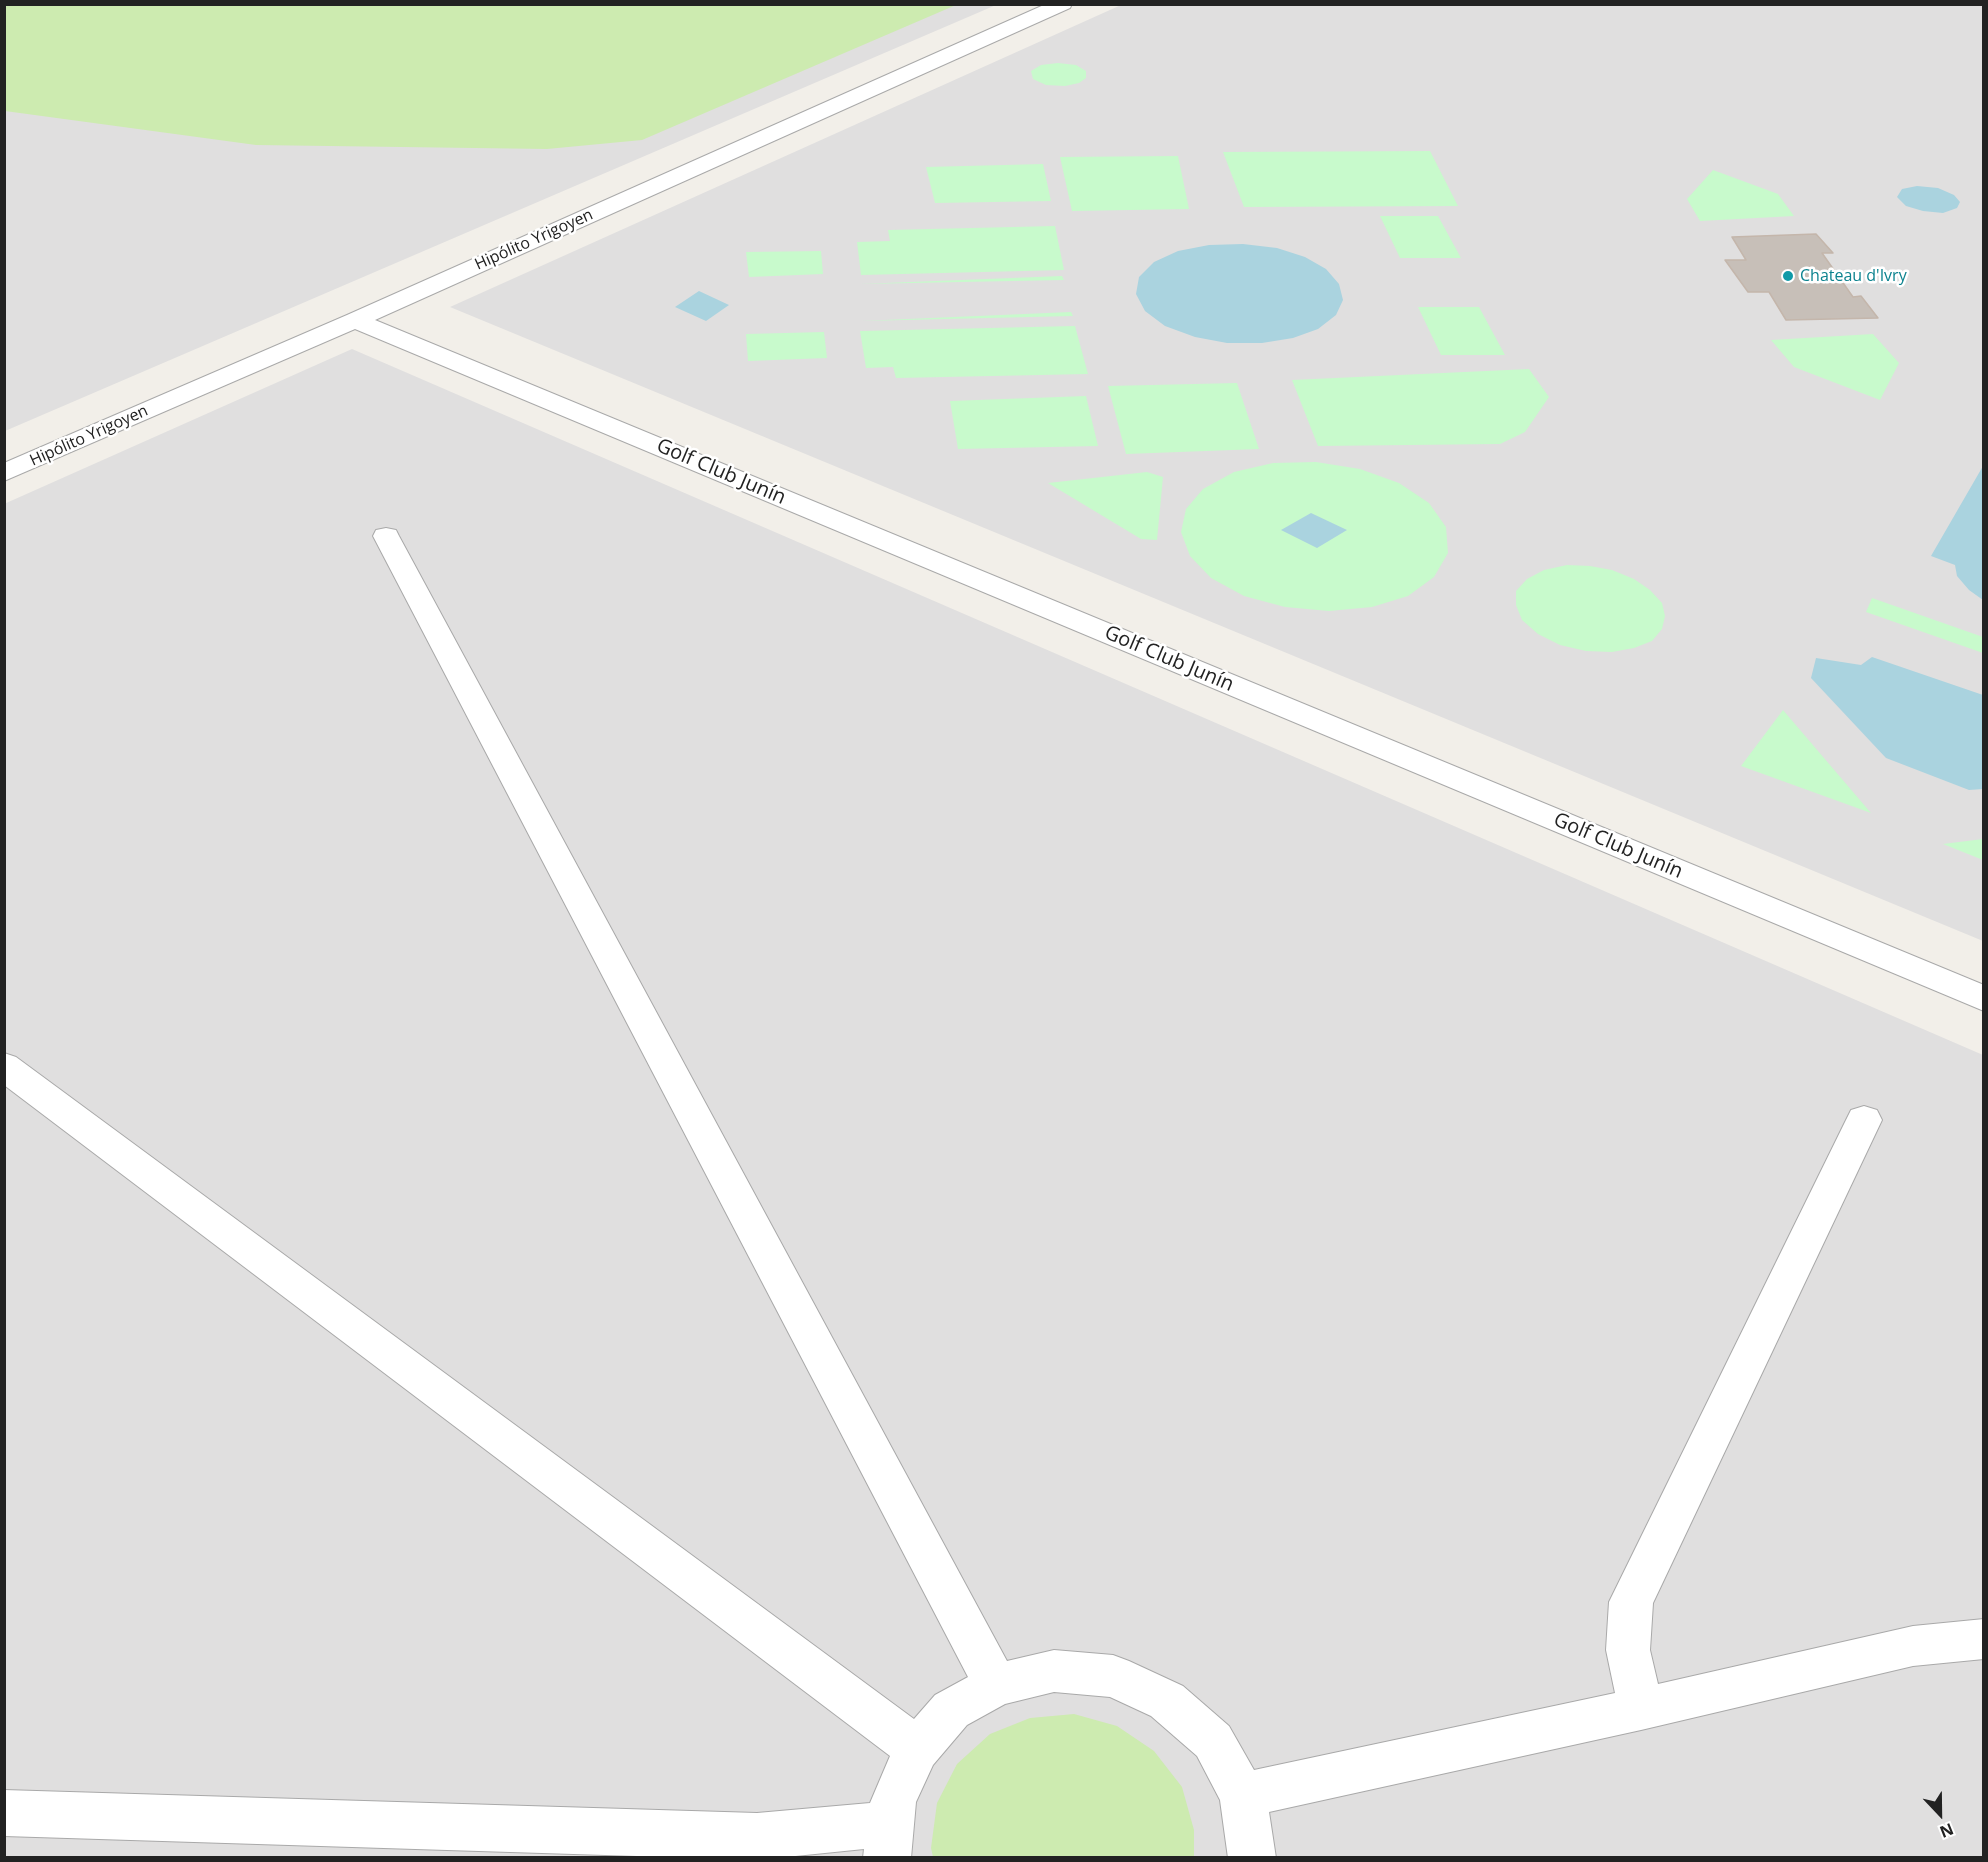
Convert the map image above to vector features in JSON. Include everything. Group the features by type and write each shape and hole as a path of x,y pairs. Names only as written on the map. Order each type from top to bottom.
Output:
{"street":[{"name":"Hipólito Yrigoyen","path":"4,473 355,320 1063,4"},
{"name":"Golf Club Junín","path":"355,320 1983,999"},
{"path":"386,536 996,1684"},
{"path":"4,1066 917,1749"},
{"path":"1641,1709 1628,1650 1631,1602 1864,1120"},
{"path":"1243,1795 1641,1709 1913,1646 1983,1640"},
{"path":"4,1813 889,1841 893,1801 917,1749 951,1710 996,1684 1054,1671 1113,1676 1167,1701 1214,1741 1243,1795 1252,1857"}],"shaded area":[{"path":"5,5 996,5 5,431"},
{"path":"1121,5 1983,5 1983,941 450,307"},
{"path":"352,349 1983,1055 1983,1857 5,1857 4,504"}],"green space":[{"path":"5,4 956,5 642,140 547,149 256,145 5,111"},
{"path":"1058,63 1076,65 1086,71 1086,78 1079,83 1065,86 1046,85 1033,79 1031,71 1041,65"},
{"path":"1430,151 1458,206 1244,207 1223,152"},
{"path":"1178,156 1189,209 1072,211 1060,157"},
{"path":"1043,164 1051,201 935,203 926,167"},
{"path":"1713,170 1778,194 1794,216 1700,221 1687,199"},
{"path":"1380,216 1438,216 1461,258 1400,258"},
{"path":"1055,226 1064,270 861,275 857,242 890,241 888,230"},
{"path":"821,251 823,274 749,277 746,252"},
{"path":"1062,276 1064,280 860,284"},
{"path":"1418,307 1479,307 1505,355 1441,355"},
{"path":"1071,312 1073,316 861,321"},
{"path":"1075,326 1088,374 896,378 893,367 866,368 860,331"},
{"path":"824,332 827,358 748,361 746,334"},
{"path":"1873,334 1899,363 1880,400 1794,367 1771,340"},
{"path":"1529,369 1549,397 1525,432 1500,444 1318,446 1292,380"},
{"path":"1237,383 1259,449 1126,454 1108,386"},
{"path":"1086,396 1098,446 958,449 950,401"},
{"path":"1316,462 1360,469 1399,483 1429,503 1446,527 1448,553 1434,577 1408,596 1372,607 1329,611 1285,607 1244,596 1211,578 1190,556 1181,532 1186,509 1203,489 1234,472 1273,463"},
{"path":"1147,472 1163,477 1157,540 1141,539 1048,483"},
{"path":"1567,565 1612,570 1634,579 1650,590 1662,603 1665,616 1662,629 1652,641 1634,648 1612,652 1586,651 1560,645 1538,634 1522,620 1516,605 1516,591 1527,579 1544,570"},
{"path":"1872,598 1983,637 1983,653 1866,612"},
{"path":"1783,710 1871,813 1741,766"},
{"path":"1983,839 1983,860 1943,844"},
{"path":"1074,1714 1117,1726 1154,1751 1182,1787 1194,1830 1194,1857 933,1857 931,1848 937,1803 957,1764 990,1734 1030,1718"}],"water":[{"path":"1917,186 1938,188 1954,195 1960,202 1957,208 1943,213 1906,206 1897,197 1902,189"},
{"path":"1243,244 1277,248 1305,257 1326,269 1339,284 1343,300 1336,315 1318,329 1293,338 1262,343 1227,343 1195,337 1165,326 1145,311 1136,294 1139,277 1154,262 1178,251 1209,245"},
{"path":"699,291 729,305 706,321 675,307"},
{"path":"1983,466 1983,600 1969,590 1957,576 1955,565 1931,556"},
{"path":"1311,513 1347,530 1317,548 1281,530"},
{"path":"1872,657 1983,695 1983,789 1969,790 1886,758 1811,678 1816,658 1861,665"}],"building":[{"name":"Chateau d'Ivry","path":"1816,234 1833,253 1822,253 1853,297 1861,296 1878,318 1786,320 1769,292 1748,292 1725,260 1746,260 1732,237"}],"place":[{"name":"Chateau d'Ivry","path":"1788,276"}]}
